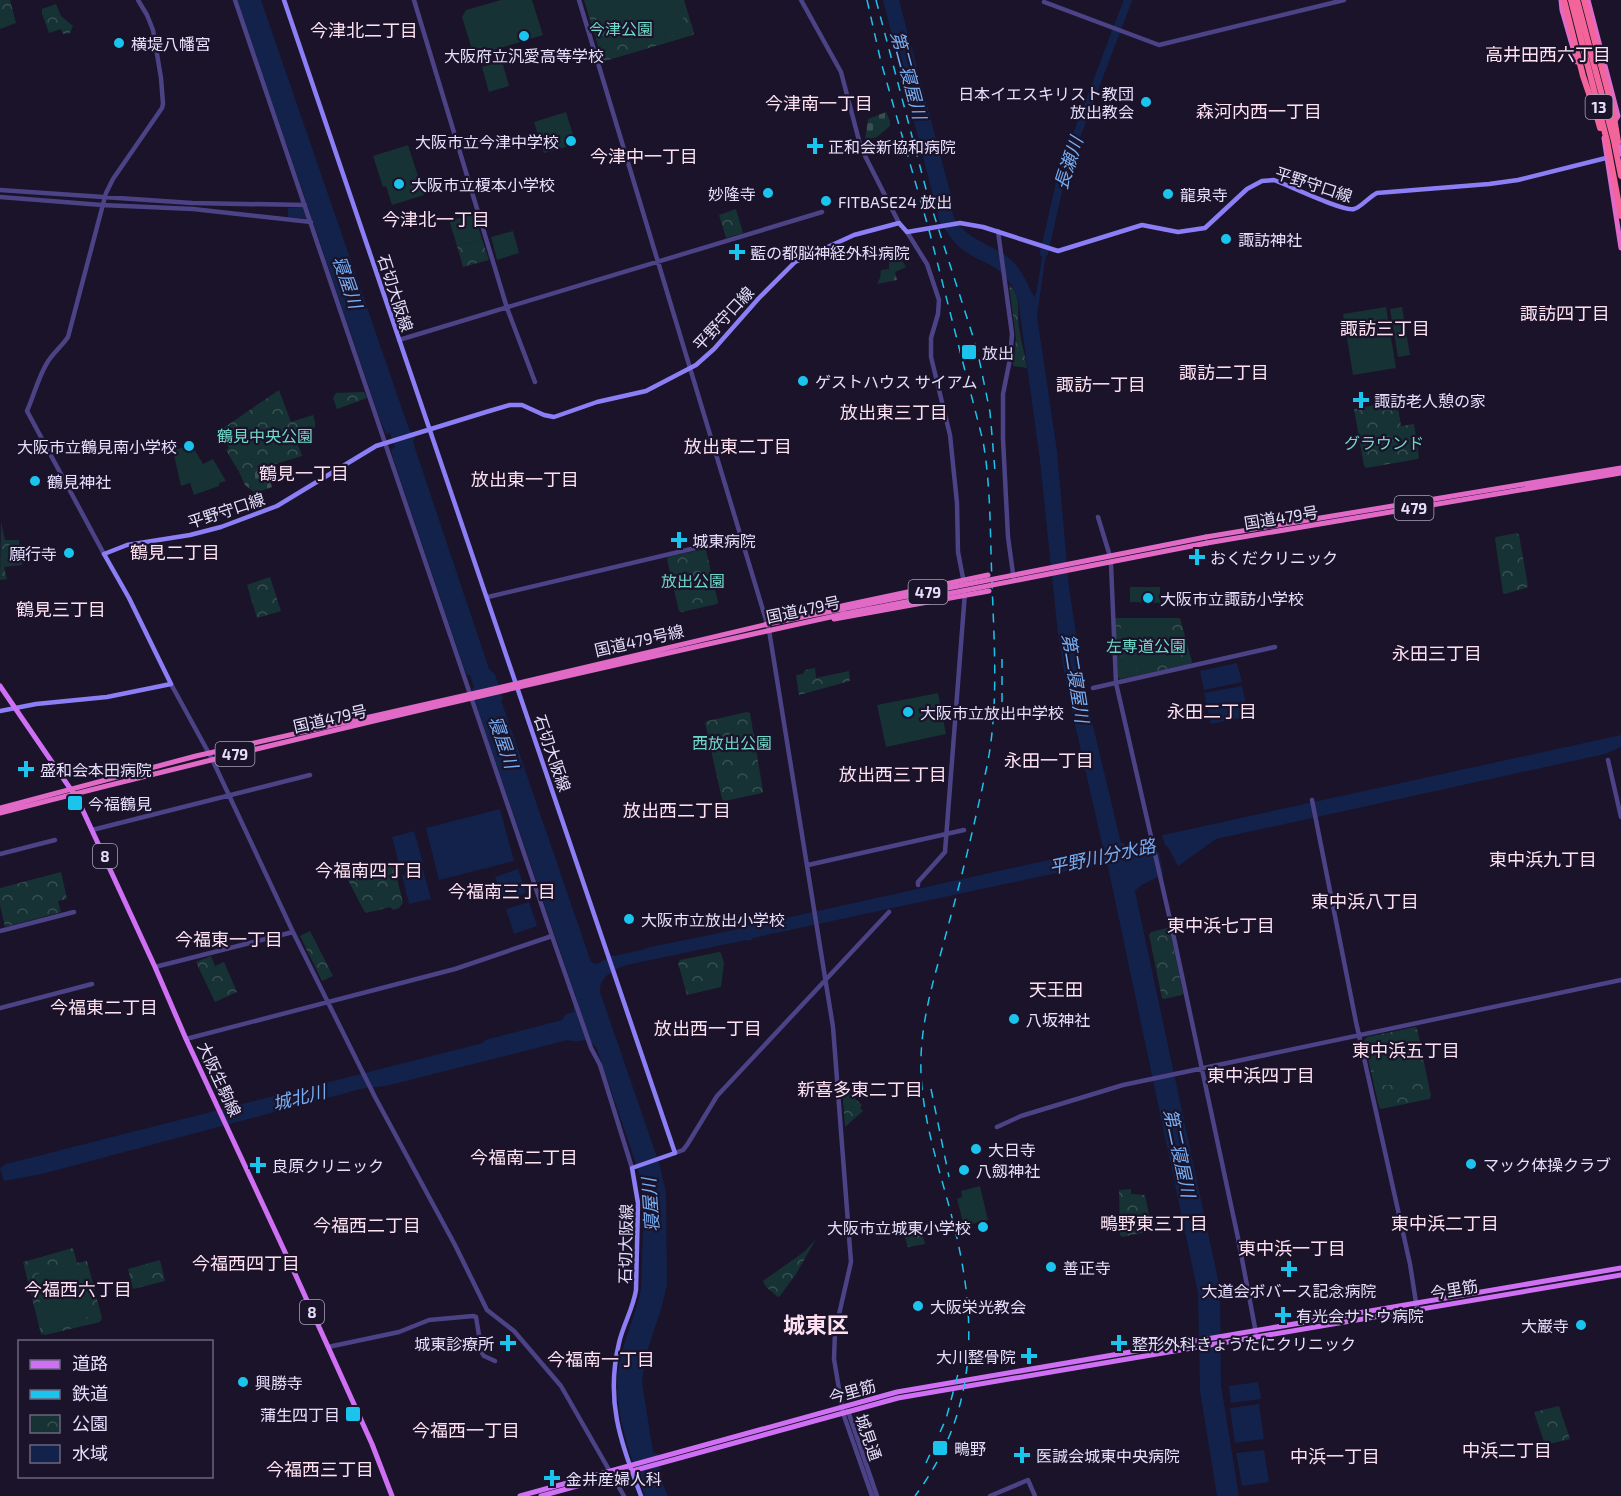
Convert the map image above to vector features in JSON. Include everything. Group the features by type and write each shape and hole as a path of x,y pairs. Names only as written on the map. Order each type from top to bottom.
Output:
{"highway":[{"path":"1562,0 1618,178"},
{"path":"1562,0 1562,10 1584,87 1596,121 1602,130"},
{"path":"1570,0 1602,130 1621,248"},
{"name":"13","path":"1570,0 1618,178"},
{"path":"1578,0 1616,128 1621,154"},
{"name":"13","path":"1578,0 1612,132 1621,216"},
{"path":"1586,0 1618,116 1616,128"},
{"path":"1586,0 1613,111 1621,163"},
{"name":"国道479号","path":"769,627 803,617 843,612 1206,540 1621,468"},
{"name":"国道479号","path":"1206,540 1621,473"},
{"path":"803,617 812,612 841,605 988,575"},
{"path":"816,620 843,619 989,591"},
{"name":"国道479号","path":"769,627 816,620 843,612"},
{"name":"国道479号線","path":"518,685 769,627"},
{"name":"国道479号","path":"0,808 210,756 518,685"},
{"name":"国道479号","path":"0,813 74,791"}],"main road":[{"name":"石切大阪線","path":"284,0 675,1153"},
{"name":"平野守口線","path":"907,232 959,224 998,231 1045,248 1062,251 1142,225 1178,232 1205,228 1242,193 1267,180 1274,180 1334,205 1353,210 1359,208 1368,197 1377,193 1499,183 1621,154"},
{"path":"899,223 907,232"},
{"name":"平野守口線","path":"104,554 127,545 190,536 221,527 277,506 366,452 388,442 512,404 524,405 547,417 557,416 597,402 646,391 691,369 714,349 768,288 795,262 854,235 899,223"},
{"path":"0,711 15,707 107,696 171,684 129,598 104,554"},
{"name":"大阪生駒線","path":"0,686 74,791 372,1444 392,1496"},
{"path":"634,1168 675,1153"},
{"name":"石切大阪線","path":"634,1168 639,1203 636,1290 620,1337 612,1381 618,1426 640,1496"},
{"name":"今里筋","path":"1417,1306 1621,1268"},
{"name":"今里筋","path":"541,1496 632,1468 845,1410 897,1392 1417,1306 1621,1275"},
{"name":"今里筋","path":"520,1496 612,1474"}],"street":[{"path":"104,554 27,411 33,390 45,365 68,337 104,197 113,179 162,108 161,78 153,30 138,0"},
{"path":"235,0 388,442 552,936 590,1044 600,1065 634,1168"},
{"path":"414,0 507,308 535,382"},
{"path":"579,0 769,627 833,1027 851,1262 834,1339 835,1367 845,1410"},
{"path":"801,0 841,72 861,148 899,223"},
{"path":"1044,2 1159,45 1344,0"},
{"path":"1602,130 1616,128 1621,122"},
{"path":"0,190 246,205 266,203 305,206"},
{"path":"0,197 249,214 268,219 310,220"},
{"path":"399,340 822,212"},
{"path":"998,231 1012,334 1003,394 1008,537 1014,578"},
{"path":"907,232 927,264 939,300 938,314 931,338 931,357 950,435 957,503 958,552 966,595 945,852 918,882 918,885"},
{"path":"1098,517 1109,553"},
{"path":"488,597 742,537"},
{"path":"1111,564 1116,683 1156,853 1256,1333"},
{"path":"1093,688 1275,647"},
{"path":"171,684 210,756 293,932 372,1091 487,1310 514,1331 558,1382 624,1496"},
{"path":"1608,760 1621,817"},
{"path":"92,830 310,775"},
{"path":"1312,801 1359,1035 1410,1263 1417,1306"},
{"path":"808,865 964,830"},
{"path":"0,854 55,840"},
{"path":"0,931 74,912"},
{"path":"675,1153 683,1150 687,1145 717,1096 889,912"},
{"path":"155,967 293,932"},
{"path":"186,1039 455,969 552,936"},
{"path":"997,1127 1021,1116 1081,1097 1153,1079 1621,980"},
{"path":"0,1008 92,984"},
{"path":"328,1347 399,1332 429,1320 473,1316 476,1317 482,1353 495,1361"},
{"name":"城見通","path":"845,1410 872,1496"},
{"name":"城見通","path":"845,1410 877,1496"},
{"path":"990,1496 1028,1480 1035,1496"}],"green space":[{"path":"0,0 10,0 16,23 0,29"},
{"path":"501,0 532,0 543,35 474,56 462,17 466,10"},
{"name":"今津公園","path":"584,0 684,0 694,33 605,61 602,59"},
{"name":"今津公園","path":"595,0 678,0 686,27 684,32 632,47 627,30 619,24 603,28"},
{"path":"56,4 61,16 73,26 70,33 63,34 61,29 49,33 42,9"},
{"path":"502,61 509,86 489,92 482,67"},
{"path":"566,112 576,144 544,153 534,122"},
{"path":"886,112 890,126 877,137 865,140 868,119"},
{"path":"408,145 424,195 392,205 386,186 383,187 373,156"},
{"path":"736,209 743,233 726,238 719,215"},
{"path":"473,214 482,239 457,246 451,221"},
{"path":"513,231 519,253 497,260 491,237"},
{"path":"482,239 489,260 463,267 457,246"},
{"path":"897,253 906,267 895,272 897,280 877,284 881,270 889,269 889,257"},
{"path":"1009,285 1018,300 1019,327 1027,368 1013,366 1016,338"},
{"path":"1386,307 1396,368 1353,375 1343,314"},
{"path":"1402,307 1410,355 1398,357 1390,309"},
{"name":"鶴見中央公園","path":"279,390 291,422 313,415 314,428 295,437 302,456 239,472 226,450 229,448 219,431"},
{"path":"364,392 367,398 337,409 333,398 336,393"},
{"name":"グラウンド","path":"1397,401 1401,426 1414,424 1419,457 1366,468 1354,409"},
{"path":"191,444 203,464 213,459 226,481 194,495 190,483 181,486 173,451"},
{"path":"264,464 272,487 255,493 245,485 239,472"},
{"path":"1,522 5,540 19,540 22,565 4,567 7,579 0,580"},
{"path":"1517,533 1528,586 1505,594 1495,539"},
{"name":"放出公園","path":"704,549 718,602 679,611 667,559"},
{"path":"270,577 281,611 257,618 247,585"},
{"path":"1130,587 1160,587 1160,603 1130,602"},
{"name":"左専道公園","path":"1115,618 1180,618 1192,662 1120,679 1118,677"},
{"path":"1123,622 1155,622 1170,640 1176,661 1125,673 1122,671 1121,624"},
{"path":"815,668 816,678 849,671 850,681 799,695 796,675"},
{"path":"938,693 946,734 886,747 877,705"},
{"name":"西放出公園","path":"750,713 763,791 725,801 722,799 705,723"},
{"path":"394,866 403,903 399,908 393,910 390,907 366,913 347,878"},
{"path":"61,872 67,899 58,901 61,912 5,927 0,905 0,888"},
{"path":"1167,928 1170,930 1183,993 1164,999 1149,935 1151,932"},
{"path":"310,931 333,976 322,981 300,936"},
{"path":"719,952 724,963 721,987 687,995 678,963 680,960"},
{"path":"211,956 215,966 224,962 237,992 215,1002 196,962"},
{"path":"1415,1027 1431,1096 1429,1099 1381,1109 1364,1041 1367,1037"},
{"path":"1415,1030 1424,1073 1394,1085 1376,1082 1368,1045 1370,1039"},
{"path":"842,1086 862,1105 860,1108 863,1111 845,1127"},
{"path":"980,1186 988,1220 964,1226 957,1199 962,1197 961,1191"},
{"path":"1131,1189 1131,1194 1145,1195 1152,1229 1122,1237 1120,1235 1119,1190"},
{"path":"919,1221 925,1244 908,1247 902,1229"},
{"path":"816,1239 796,1274 778,1297 766,1287 763,1281 804,1252"},
{"path":"73,1248 77,1263 87,1261 102,1318 100,1322 41,1334 23,1262"},
{"path":"160,1260 165,1281 133,1289 128,1269"},
{"path":"64,1268 86,1279 95,1315 50,1327 46,1324 34,1279 36,1274"},
{"path":"1559,1406 1570,1439 1545,1445 1534,1412"}],"water":[{"path":"237,0 261,0 409,429 415,437 413,442 489,669 495,674 503,699 501,700 591,962 597,964 613,955 1103,848 1067,689 1058,634 1040,461 1018,299 1000,272 959,246 940,223 883,0 899,0 956,221 971,236 1009,258 1017,266 1034,297 1044,246 1047,247 1037,316 1057,451 1069,587 1085,692 1121,843 1126,845 1149,838 1621,735 1621,747 1605,754 1216,839 1177,867 1140,886 1135,891 1220,1289 1221,1385 1239,1496 1217,1496 1200,1391 1198,1293 1108,867 1105,864 627,965 612,971 602,982 600,992 659,1163 666,1192 667,1284 645,1358 642,1382 653,1452 658,1454 663,1484 668,1496 645,1496 620,1415 617,1381 619,1365 641,1289 643,1231 641,1179 597,1049 587,1040 568,1040 386,1086 365,1088 42,1174 4,1181 0,1168 6,1164 483,1043 485,1040 562,1020 566,1014 574,1012 573,1008 578,1003 478,710 470,675 467,675 464,668 393,458 391,449 395,448 390,433 386,434 378,414 312,219 288,217 288,208 308,207"},
{"path":"1237,663 1242,682 1204,690 1200,671"},
{"path":"1242,686 1249,716 1211,724 1204,693"},
{"path":"500,809 514,861 439,880 426,828"},
{"path":"414,831 423,863 400,869 392,837"},
{"path":"518,869 526,893 503,901 495,877"},
{"path":"423,870 431,899 409,904 402,875"},
{"path":"529,902 537,926 514,934 506,909"},
{"path":"1258,1382 1261,1399 1231,1403 1229,1386"},
{"path":"1259,1404 1264,1439 1235,1443 1230,1408"},
{"path":"1264,1450 1269,1482 1242,1486 1236,1453"}],"pier":[{"path":"1162,835 1165,845 1178,866 1165,874 1159,852 1154,854 1148,838"}],"waterway":[{"name":"長瀬川","path":"1044,253 1062,174 1128,0"}],"railway":[{"path":"867,0 881,62 929,230 983,441 989,493 994,628 995,674 991,743 965,862 930,995 921,1053 922,1090 928,1124 958,1244 965,1282 968,1356 963,1391 953,1427 937,1462 915,1496"},
{"path":"876,0 927,193 977,349 990,412 995,471"},
{"path":"1002,653 1002,719"},
{"path":"931,1089 949,1177"},
{"path":"926,1463 946,1419 959,1370"}],"place":[{"name":"大阪府立汎愛高等学校","path":"524,36"},
{"name":"横堤八幡宮","path":"119,43"},
{"name":"日本イエスキリスト教団 放出教会","path":"1146,102"},
{"name":"大阪市立今津中学校","path":"571,141"},
{"name":"正和会新協和病院","path":"815,146"},
{"name":"大阪市立榎本小学校","path":"399,184"},
{"name":"妙隆寺","path":"768,193"},
{"name":"龍泉寺","path":"1168,194"},
{"name":"FITBASE24 放出","path":"826,201"},
{"name":"諏訪神社","path":"1226,239"},
{"name":"藍の都脳神経外科病院","path":"737,252"},
{"name":"放出","path":"969,352"},
{"name":"ゲストハウス サイアム","path":"803,381"},
{"name":"諏訪老人憩の家","path":"1361,400"},
{"name":"大阪市立鶴見南小学校","path":"189,446"},
{"name":"鶴見神社","path":"35,481"},
{"name":"城東病院","path":"679,540"},
{"name":"願行寺","path":"69,553"},
{"name":"おくだクリニック","path":"1197,557"},
{"name":"大阪市立諏訪小学校","path":"1148,598"},
{"name":"大阪市立放出中学校","path":"908,712"},
{"name":"盛和会本田病院","path":"26,769"},
{"name":"今福鶴見","path":"75,803"},
{"name":"大阪市立放出小学校","path":"629,919"},
{"name":"八坂神社","path":"1014,1019"},
{"name":"大日寺","path":"976,1149"},
{"name":"マック体操クラブ","path":"1471,1164"},
{"name":"良原クリニック","path":"258,1165"},
{"name":"八劔神社","path":"964,1170"},
{"name":"大阪市立城東小学校","path":"983,1227"},
{"name":"善正寺","path":"1051,1267"},
{"name":"大道会ボバース記念病院","path":"1289,1269"},
{"name":"大阪栄光教会","path":"918,1306"},
{"name":"有光会サトウ病院","path":"1283,1315"},
{"name":"大巌寺","path":"1581,1325"},
{"name":"城東診療所","path":"508,1343"},
{"name":"整形外科きょうたにクリニック","path":"1119,1343"},
{"name":"大川整骨院","path":"1029,1356"},
{"name":"興勝寺","path":"243,1382"},
{"name":"蒲生四丁目","path":"353,1414"},
{"name":"鴫野","path":"940,1448"},
{"name":"医誠会城東中央病院","path":"1022,1455"},
{"name":"金井産婦人科","path":"552,1478"}],"district":[{"name":"今津北二丁目","path":"364,30"},
{"name":"高井田西六丁目","path":"1548,54"},
{"name":"今津南一丁目","path":"819,103"},
{"name":"森河内西一丁目","path":"1259,111"},
{"name":"今津中一丁目","path":"644,156"},
{"name":"今津北一丁目","path":"436,219"},
{"name":"諏訪四丁目","path":"1565,313"},
{"name":"諏訪三丁目","path":"1385,328"},
{"name":"諏訪二丁目","path":"1224,372"},
{"name":"諏訪一丁目","path":"1101,384"},
{"name":"放出東三丁目","path":"894,412"},
{"name":"放出東二丁目","path":"738,446"},
{"name":"鶴見一丁目","path":"304,473"},
{"name":"放出東一丁目","path":"525,479"},
{"name":"鶴見二丁目","path":"175,552"},
{"name":"鶴見三丁目","path":"61,609"},
{"name":"永田三丁目","path":"1437,653"},
{"name":"永田二丁目","path":"1212,711"},
{"name":"永田一丁目","path":"1049,760"},
{"name":"放出西三丁目","path":"893,774"},
{"name":"放出西二丁目","path":"677,810"},
{"name":"東中浜九丁目","path":"1543,859"},
{"name":"今福南四丁目","path":"369,870"},
{"name":"今福南三丁目","path":"502,891"},
{"name":"東中浜八丁目","path":"1365,901"},
{"name":"東中浜七丁目","path":"1221,925"},
{"name":"今福東一丁目","path":"229,939"},
{"name":"天王田","path":"1056,989"},
{"name":"今福東二丁目","path":"104,1007"},
{"name":"放出西一丁目","path":"708,1028"},
{"name":"東中浜五丁目","path":"1406,1050"},
{"name":"東中浜四丁目","path":"1261,1075"},
{"name":"新喜多東二丁目","path":"860,1089"},
{"name":"今福南二丁目","path":"524,1157"},
{"name":"鴫野東三丁目","path":"1154,1223"},
{"name":"東中浜二丁目","path":"1445,1223"},
{"name":"今福西二丁目","path":"367,1225"},
{"name":"東中浜一丁目","path":"1292,1248"},
{"name":"今福西四丁目","path":"246,1263"},
{"name":"今福西六丁目","path":"78,1289"},
{"name":"城東区","path":"816,1324"},
{"name":"今福南一丁目","path":"601,1359"},
{"name":"今福西一丁目","path":"466,1430"},
{"name":"中浜二丁目","path":"1507,1450"},
{"name":"中浜一丁目","path":"1335,1456"},
{"name":"今福西三丁目","path":"320,1469"}],"water label":[{"name":"第二寝屋川","path":"909,75"},
{"name":"寝屋川","path":"348,282"},
{"name":"第二寝屋川","path":"1076,678"},
{"name":"寝屋川","path":"504,742"},
{"name":"平野川分水路","path":"1102,856"},
{"name":"城北川","path":"299,1097"},
{"name":"第二寝屋川","path":"1180,1153"},
{"name":"寝屋川","path":"650,1205"}]}
